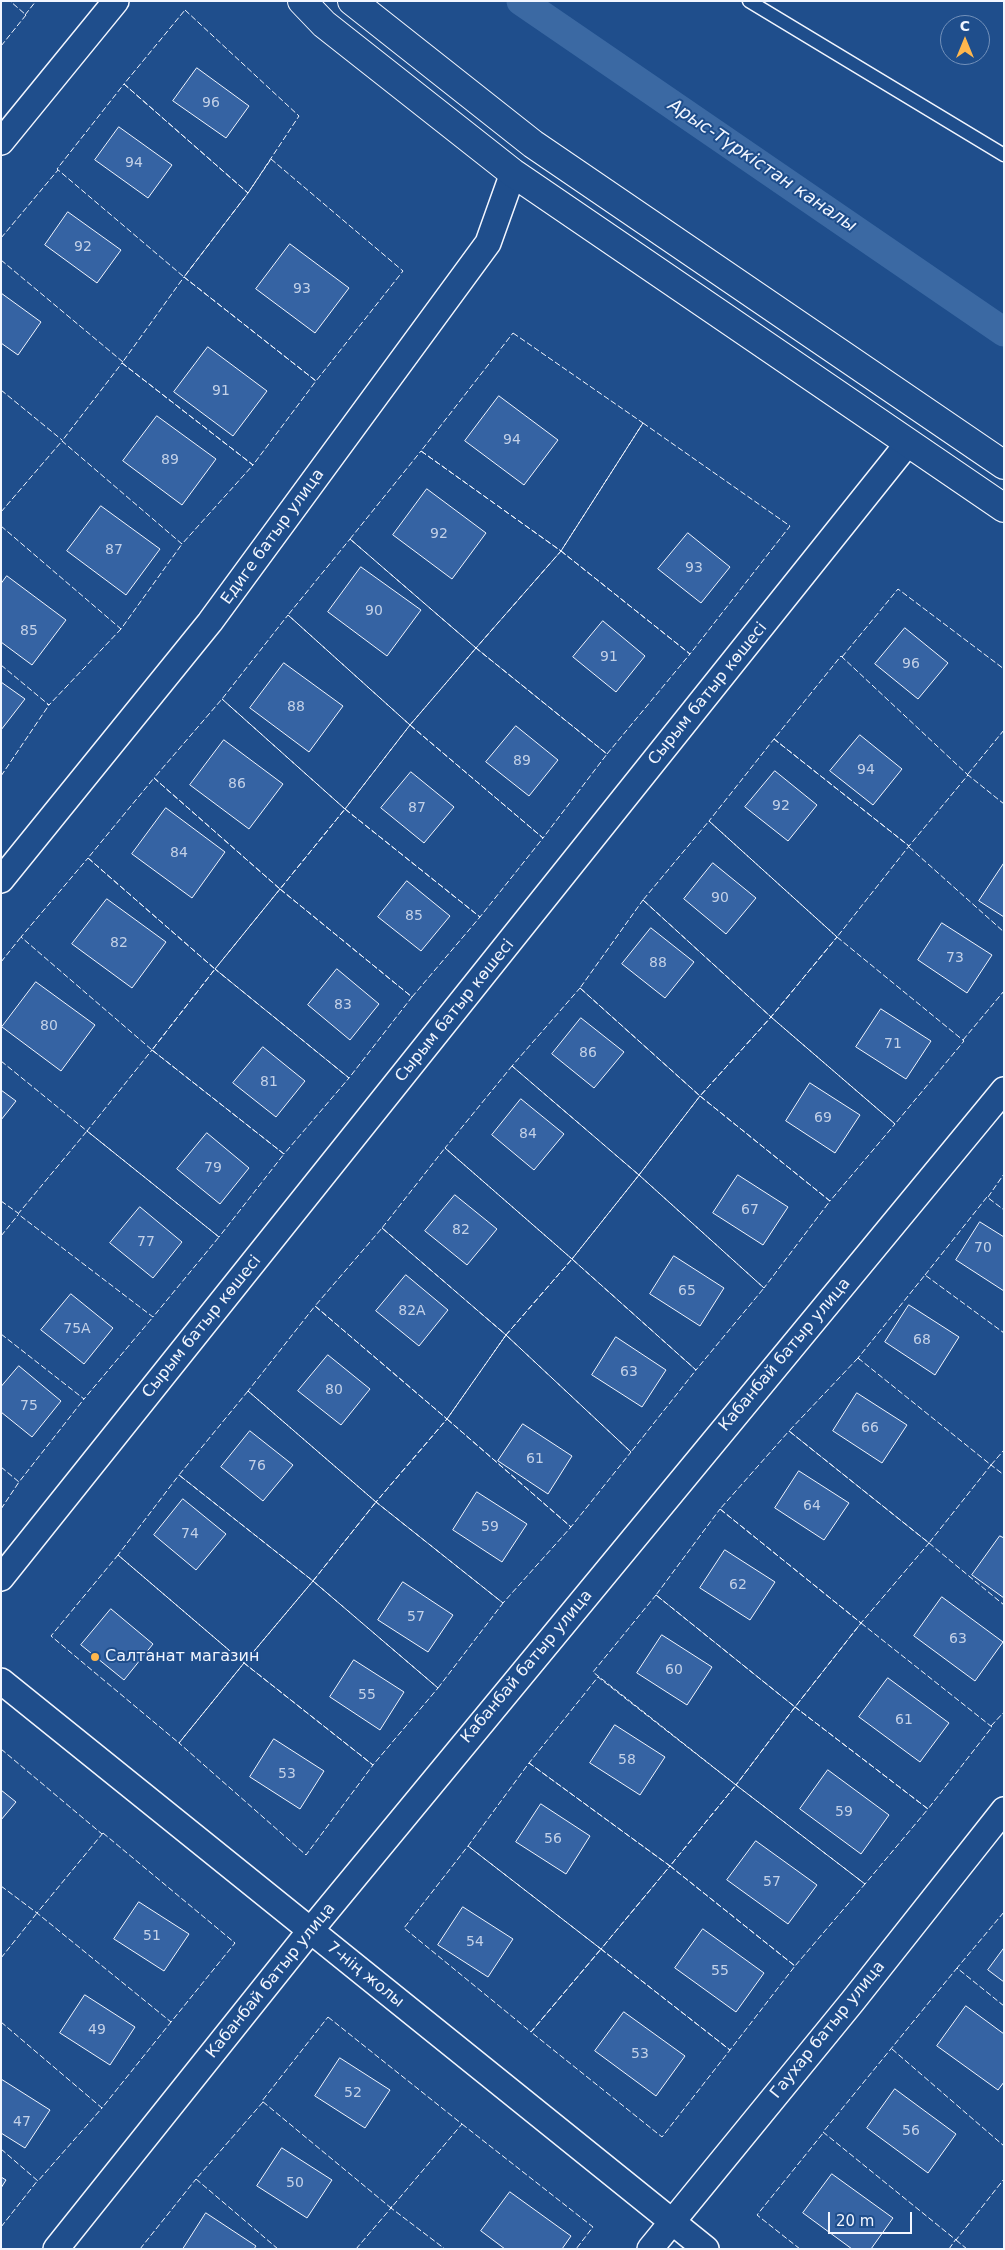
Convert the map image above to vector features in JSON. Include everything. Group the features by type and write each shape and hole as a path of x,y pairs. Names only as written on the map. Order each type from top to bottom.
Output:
{"highway":[{"path":"302,1 324,24 513,173 1004,508"},
{"path":"352,1 534,144 1004,466"}],"street":[{"path":"1,142 116,1"},
{"name":"Едиге батыр улица","path":"1,880 210,622 488,243 513,173"},
{"name":"Сырым батыр көшесі","path":"1,1578 908,443"},
{"name":"Кабанбай батыр улица","path":"56,2249 310,1931 1004,1090"},
{"name":"7-нің жолы","path":"1,1682 706,2249"},
{"name":"Гаухар батыр улица","path":"650,2249 852,2002 1004,1810"}],"lane":[{"path":"749,1 1004,155"}],"building":[{"path":"197,68 249,106 226,138 173,101"},
{"path":"119,127 172,165 148,198 95,160"},
{"path":"68,212 121,250 97,283 45,245"},
{"path":"290,244 349,288 315,333 256,289"},
{"path":"1,293 41,322 18,355 1,343"},
{"path":"208,347 267,391 233,436 174,392"},
{"path":"499,396 558,440 524,485 465,441"},
{"path":"157,416 216,459 182,505 123,461"},
{"path":"427,489 486,533 452,579 393,535"},
{"path":"101,506 160,549 126,595 67,551"},
{"path":"688,533 730,567 701,603 658,569"},
{"path":"361,567 421,610 387,656 328,612"},
{"path":"7,576 66,620 32,665 1,642 1,584"},
{"path":"603,621 645,656 616,692 573,657"},
{"path":"905,628 948,663 918,699 875,664"},
{"path":"284,663 343,706 309,752 250,708"},
{"path":"1,682 25,699 1,730"},
{"path":"516,726 558,760 529,796 486,762"},
{"path":"860,735 902,769 873,805 830,771"},
{"path":"224,740 283,784 249,829 190,785"},
{"path":"775,771 817,805 788,841 745,807"},
{"path":"411,772 454,807 424,843 381,808"},
{"path":"166,808 225,852 192,898 132,854"},
{"path":"713,863 756,898 726,934 684,899"},
{"path":"1004,863 1004,917 979,901"},
{"path":"407,881 450,916 421,951 378,917"},
{"path":"107,899 166,942 132,988 72,944"},
{"path":"942,923 992,955 967,993 918,960"},
{"path":"651,928 694,962 665,998 622,964"},
{"path":"337,969 379,1004 350,1040 308,1005"},
{"path":"36,982 95,1025 61,1071 2,1027"},
{"path":"881,1009 931,1041 906,1079 856,1047"},
{"path":"581,1018 624,1052 594,1088 552,1054"},
{"path":"263,1047 305,1081 276,1117 233,1083"},
{"path":"810,1083 860,1115 835,1153 786,1121"},
{"path":"1,1090 16,1101 1,1120"},
{"path":"521,1099 564,1134 534,1170 492,1135"},
{"path":"207,1133 249,1168 220,1204 177,1169"},
{"path":"738,1175 788,1207 763,1245 713,1213"},
{"path":"455,1195 497,1229 467,1265 425,1231"},
{"path":"140,1207 182,1242 153,1278 110,1243"},
{"path":"980,1222 1004,1237 1004,1291 956,1260"},
{"path":"674,1256 724,1288 700,1326 650,1294"},
{"path":"406,1275 448,1310 419,1346 376,1311"},
{"path":"71,1294 113,1328 84,1364 41,1330"},
{"path":"909,1305 959,1337 935,1375 885,1342"},
{"path":"616,1337 666,1370 642,1407 592,1375"},
{"path":"328,1355 370,1389 341,1425 298,1391"},
{"path":"19,1366 61,1401 32,1437 1,1412 1,1387"},
{"path":"857,1393 907,1425 882,1463 833,1431"},
{"path":"523,1424 572,1456 548,1494 498,1461"},
{"path":"250,1431 293,1465 263,1501 221,1467"},
{"path":"799,1471 849,1503 824,1540 775,1508"},
{"path":"477,1492 527,1524 502,1562 453,1530"},
{"path":"183,1499 226,1534 196,1570 154,1535"},
{"path":"1000,1536 1004,1538 1004,1598 972,1575"},
{"path":"725,1550 775,1582 750,1620 700,1588"},
{"path":"403,1582 453,1615 428,1652 378,1620"},
{"path":"942,1597 1003,1642 975,1681 914,1636"},
{"path":"111,1609 153,1644 124,1680 81,1645"},
{"path":"662,1635 712,1667 687,1705 637,1673"},
{"path":"354,1660 404,1692 380,1730 330,1697"},
{"path":"888,1678 949,1723 920,1762 859,1717"},
{"path":"615,1725 665,1757 640,1795 590,1763"},
{"path":"274,1739 324,1771 300,1809 250,1777"},
{"path":"828,1770 889,1815 861,1854 800,1809"},
{"path":"1,1790 16,1802 1,1820"},
{"path":"541,1804 590,1836 566,1874 516,1842"},
{"path":"756,1841 817,1885 788,1924 727,1880"},
{"path":"139,1902 189,1934 164,1971 114,1939"},
{"path":"463,1907 513,1939 488,1977 438,1945"},
{"path":"703,1929 764,1973 736,2012 675,1968"},
{"path":"1004,1948 1004,1982 988,1970"},
{"path":"85,1995 135,2027 110,2065 60,2033"},
{"path":"966,2006 1004,2034 1004,2082 998,2090 937,2046"},
{"path":"624,2012 685,2056 656,2096 595,2051"},
{"path":"340,2058 390,2090 365,2128 315,2096"},
{"path":"1,2079 50,2110 25,2148 1,2133"},
{"path":"895,2089 956,2134 928,2173 867,2128"},
{"path":"282,2148 332,2180 307,2218 257,2186"},
{"path":"832,2174 893,2218 871,2249 852,2249 803,2213"},
{"path":"1,2177 6,2180 1,2188"},
{"path":"510,2192 571,2236 562,2249 505,2249 481,2231"},
{"path":"206,2213 256,2246 254,2249 183,2249"}],"waterway":[{"name":"Арыс-Түркістан каналы","path":"521,1 1004,332"}],"fence":[{"path":"1,46 26,15 10,1"},
{"path":"25,15 36,1"},
{"path":"185,10 299,116 248,193 124,84 185,10"},
{"path":"124,84 248,193 184,277 57,169 124,84"},
{"path":"271,159 403,271 316,381 184,277 248,193 271,159"},
{"path":"1,238 58,170"},
{"path":"1,260 123,362"},
{"path":"184,277 316,381 253,465 122,363 184,277"},
{"path":"513,333 643,423 561,551 421,451 513,333"},
{"path":"122,363 253,465 182,544 62,441 122,363"},
{"path":"1,390 62,440"},
{"path":"643,423 790,526 690,654 561,551 643,423"},
{"path":"1,512 63,442"},
{"path":"421,451 561,551 476,648 350,539 421,451"},
{"path":"1,526 121,629 181,543"},
{"path":"350,539 476,648 410,725 288,615 350,539"},
{"path":"561,551 690,654 607,754 476,648 561,551"},
{"path":"842,657 898,589 1004,669"},
{"path":"222,699 345,809 280,889 154,778 222,699 288,615 410,725 345,809 222,699"},
{"path":"1,665 49,705 121,629"},
{"path":"476,648 607,754 543,838 410,725 476,648"},
{"path":"841,656 968,775 909,846 774,739 841,656"},
{"path":"1,776 49,705 47,704"},
{"path":"410,725 543,838 480,917 345,809 410,725"},
{"path":"968,774 1004,730"},
{"path":"774,739 909,846 837,937 709,821 774,739"},
{"path":"967,776 1004,804"},
{"path":"154,778 280,889 215,969 88,858 154,778"},
{"path":"345,809 480,917 412,997 280,889 345,809"},
{"path":"709,821 837,937 771,1017 643,900 709,821"},
{"path":"909,847 1004,932"},
{"path":"88,858 215,969 152,1050 21,937 88,858"},
{"path":"280,889 412,997 349,1078 215,969 280,889"},
{"path":"643,900 771,1017 700,1096 580,988 643,900"},
{"path":"1,962 21,937"},
{"path":"837,937 964,1041 895,1124 771,1017 837,937"},
{"path":"215,969 349,1078 284,1154 152,1050 215,969"},
{"path":"580,988 700,1096 639,1175 512,1066 580,988"},
{"path":"963,1040 1004,991"},
{"path":"771,1017 895,1124 830,1201 700,1096 771,1017"},
{"path":"152,1050 284,1154 219,1237 87,1131 152,1050"},
{"path":"1,1061 88,1130"},
{"path":"512,1066 639,1175 572,1259 445,1148 512,1066"},
{"path":"700,1096 830,1201 764,1288 639,1175 700,1096"},
{"path":"87,1131 219,1237 153,1317 18,1214 87,1131"},
{"path":"445,1148 572,1259 506,1335 382,1228 445,1148"},
{"path":"988,1197 1004,1174"},
{"path":"639,1175 764,1288 696,1370 572,1259 639,1175"},
{"path":"925,1275 987,1197 1004,1210"},
{"path":"1,1201 18,1213"},
{"path":"1,1236 18,1215"},
{"path":"382,1228 506,1335 447,1419 315,1306 382,1228"},
{"path":"572,1259 696,1370 631,1452 506,1335 572,1259"},
{"path":"860,1360 858,1358 925,1275 1004,1333"},
{"path":"315,1306 447,1419 376,1502 248,1391 315,1306"},
{"path":"1,1334 84,1399 153,1317"},
{"path":"506,1335 631,1452 571,1527 447,1419 506,1335"},
{"path":"858,1358 991,1465 929,1543 789,1431 858,1358"},
{"path":"248,1391 376,1502 313,1581 179,1475 248,1391"},
{"path":"1,1467 19,1482 84,1399"},
{"path":"447,1419 571,1527 503,1603 376,1502 447,1419"},
{"path":"789,1431 929,1543 861,1623 720,1509 789,1431"},
{"path":"991,1465 1004,1450"},
{"path":"990,1466 1004,1475"},
{"path":"179,1475 313,1581 244,1663 118,1555 179,1475"},
{"path":"1,1509 19,1482"},
{"path":"376,1502 503,1603 438,1688 313,1581 376,1502"},
{"path":"720,1509 861,1623 795,1707 656,1595 720,1509"},
{"path":"929,1543 1004,1605"},
{"path":"118,1555 244,1663 179,1743 51,1636 118,1555"},
{"path":"313,1581 438,1688 373,1765 244,1663 313,1581"},
{"path":"656,1595 795,1707 736,1785 593,1672 656,1595"},
{"path":"861,1623 992,1727 928,1809 795,1707 861,1623"},
{"path":"244,1663 373,1765 306,1855 179,1743 244,1663"},
{"path":"529,1763 670,1866 601,1949 468,1846 529,1763 598,1677 736,1785 670,1866 529,1763"},
{"path":"795,1707 928,1809 865,1884 736,1785 795,1707"},
{"path":"991,1726 1004,1712"},
{"path":"1,1749 102,1834"},
{"path":"736,1785 865,1884 795,1966 670,1866 736,1785"},
{"path":"103,1833 235,1943 171,2022 37,1913 103,1833"},
{"path":"468,1846 601,1949 531,2032 404,1928 468,1846"},
{"path":"670,1866 795,1966 730,2050 601,1949 670,1866"},
{"path":"1,1886 37,1913"},
{"path":"958,1969 1004,1912"},
{"path":"1,1958 37,1913"},
{"path":"601,1949 730,2050 662,2137 531,2032 601,1949"},
{"path":"1004,2006 957,1968 823,2132 956,2240 1004,2179"},
{"path":"328,2017 462,2124 391,2208 262,2101 328,2017"},
{"path":"1,2022 102,2108 171,2022 169,2021"},
{"path":"892,2049 1004,2146"},
{"path":"263,2102 196,2179 278,2249"},
{"path":"1,2149 38,2181 101,2107"},
{"path":"462,2124 593,2227 576,2249"},
{"path":"800,2249 757,2215 824,2132"},
{"path":"140,2249 196,2179"},
{"path":"1,2227 38,2180"},
{"path":"392,2206 391,2208 445,2249"},
{"path":"356,2249 390,2207"},
{"path":"949,2249 956,2239"},
{"path":"956,2240 967,2249"}],"place":[{"name":"Салтанат магазин","path":"95,1657"}]}
